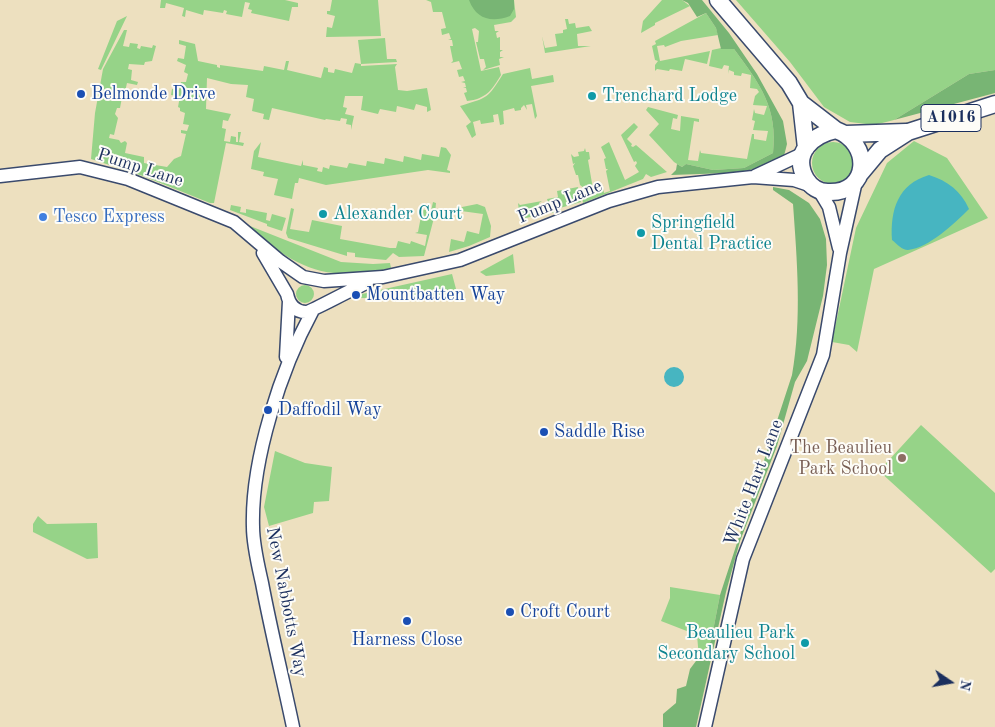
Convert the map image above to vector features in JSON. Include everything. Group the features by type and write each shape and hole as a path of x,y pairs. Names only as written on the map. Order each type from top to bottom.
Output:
{"main road":[{"path":"718,0 789,83 801,103 858,147 861,156 858,178"},
{"path":"801,103 804,151 803,172 816,189"},
{"name":"A1016","path":"816,189 846,190 880,150 908,132 995,104"},
{"name":"A1016","path":"804,151 814,138 841,132 908,132"}],"street":[{"name":"Pump Lane","path":"753,177 804,151"},
{"name":"Pump Lane","path":"0,176 80,167 128,179 234,222 257,243 321,285 323,291 316,308"},
{"name":"Pump Lane","path":"316,308 355,287 383,277 460,260 609,201 658,187 753,177 794,180 816,189"},
{"name":"White Hart Lane","path":"705,727 743,559 823,355 840,253 858,178"},
{"name":"White Hart Lane","path":"816,189 829,207 840,253"},
{"name":"Pump Lane","path":"257,243 288,298"},
{"name":"Pump Lane","path":"308,277 337,281 383,277"},
{"path":"308,277 295,280 290,286 288,298 297,310 305,312 316,308"},
{"name":"New Nabbotts Way","path":"285,367 288,298"},
{"name":"New Nabbotts Way","path":"293,727 266,607 253,529 255,488 262,447 285,367 316,308"}],"green space":[{"path":"161,0 285,0 298,3 298,7 292,7 289,21 251,13 252,10 248,9 250,3 245,2 242,17 226,14 227,11 224,10 223,13 204,10 203,15 186,10 185,17 182,16 184,8 166,3 165,8 160,8"},
{"path":"332,0 378,0 381,36 326,37 327,27 332,28 335,16 327,14 327,11 330,11"},
{"path":"426,0 514,0 516,17 511,22 494,25 495,31 499,31 496,33 497,38 500,37 500,50 503,50 500,52 500,57 504,57 499,59 500,65 483,70 486,67 484,59 480,59 476,42 478,42 479,31 475,28 472,29 481,71 499,67 501,75 484,96 467,101 464,93 467,92 466,88 463,88 466,87 465,83 461,82 465,81 463,76 459,77 457,70 462,69 459,61 451,63 453,61 450,46 453,46 452,40 448,40 451,39 449,33 442,35 441,29 446,28 442,12 433,12 431,2"},
{"path":"469,0 514,0 514,9 510,16 497,19 485,18 476,12"},
{"path":"662,0 682,0 690,6 655,23 655,25 641,33 643,21"},
{"path":"682,0 702,0 729,33 757,74 783,121 787,144 783,160 756,169 742,171 671,175 676,170 677,164 682,167 686,164 713,170 744,168 773,153 773,123 770,110 759,85 734,49 721,49 716,28 706,13 697,17 688,3"},
{"path":"736,0 995,0 995,70 969,74 894,120 874,125 850,122 824,107 790,62"},
{"path":"706,13 716,28 718,35 681,41 665,47 664,45 657,46 660,61 710,51 707,64 685,59 682,71 657,69 655,71 655,65 658,61 655,60 652,46 656,44 655,41"},
{"path":"127,16 101,70 98,69 117,21"},
{"path":"565,19 568,19 569,24 575,23 576,28 589,26 592,31 577,34 578,46 591,46 545,53 542,36 545,48 557,46 555,34 563,33 563,30 567,29"},
{"path":"124,30 127,30 123,46 129,47 130,43 138,44 137,48 140,49 141,46 152,48 153,45 156,46 152,61 145,62 144,65 129,64 128,69 132,70 131,80 138,82 137,85 127,83 120,108 117,108 115,114 118,118 114,135 110,134 109,138 119,140 121,143 125,141 127,143 125,153 144,157 144,163 167,167 174,159 181,156 186,134 181,133 181,130 187,131 189,125 183,124 185,113 180,111 178,107 180,96 171,95 172,89 179,90 181,82 186,82 188,74 184,72 186,65 177,61 178,58 184,59 186,46 179,44 179,40 195,44 198,61 217,65 220,68 220,65 263,71 264,66 284,70 286,61 289,61 287,70 321,78 324,67 328,68 328,72 334,73 335,69 352,73 355,63 361,64 361,66 397,64 395,67 398,90 407,91 427,88 431,110 427,112 427,107 416,104 414,110 397,106 396,112 380,109 378,114 361,110 363,96 345,96 343,107 347,108 345,114 354,116 351,130 351,125 346,124 347,119 341,118 340,121 325,120 272,108 269,120 263,119 264,114 252,111 254,99 246,97 248,85 231,84 207,78 206,109 231,114 228,121 223,120 222,128 226,129 224,141 230,142 231,136 236,137 236,142 238,142 238,132 241,132 239,142 244,143 243,146 226,143 214,203 210,203 143,176 91,159 95,113 103,69"},
{"path":"385,38 387,59 396,59 397,62 361,64 358,40"},
{"path":"721,48 734,49 752,74 765,97 773,123 773,153 744,168 713,170 686,164 682,167 674,162 649,135 659,124 646,110 648,107 678,115 677,119 673,118 671,129 680,131 681,116 699,119 699,122 694,121 688,160 698,161 700,150 701,153 747,159 752,134 754,134 754,139 766,141 768,131 753,130 755,121 752,120 754,109 755,113 764,115 767,106 753,105 755,96 759,92 757,89 750,88 751,75 742,73 741,76 734,75 734,72 729,70 728,74 729,66 724,65 722,69 709,66 712,50"},
{"path":"530,68 532,79 553,75 554,82 531,86 537,116 535,119 532,104 526,105 527,110 524,105 521,110 515,111 514,108 503,111 504,124 500,125 498,114 493,115 494,122 481,124 480,120 473,122 476,135 472,138 466,126 471,122 460,106 482,99 490,93 503,74"},
{"path":"995,70 995,93 894,120 969,74"},
{"path":"634,123 638,127 627,139 632,144 631,146 636,145 667,172 651,177 646,174 643,179 583,203 582,197 587,196 585,189 580,185 578,175 576,175 573,166 575,163 573,164 571,154 574,157 579,156 578,152 584,151 585,148 586,152 589,152 590,159 588,160 593,189 603,188 604,193 610,191 606,171 608,169 606,169 604,159 606,158 601,147 609,142 625,180 639,172 635,166 637,163 636,161 634,162 621,135"},
{"path":"914,141 947,158 988,218 874,269 857,352 849,345 832,342 856,228 887,163"},
{"path":"261,142 258,157 301,166 303,160 303,165 318,168 317,171 322,172 323,167 329,169 330,165 347,168 349,163 366,166 367,161 384,164 385,158 403,162 404,156 421,160 422,154 439,157 441,147 446,148 451,155 447,170 450,173 428,170 326,185 299,178 298,183 295,183 292,199 274,195 278,179 263,176 264,172 251,169 254,151"},
{"path":"837,142 845,145 851,151 854,163 851,175 845,181 829,184 821,181 815,175 812,159 815,151 821,145"},
{"path":"578,187 581,202 560,208 559,211 552,213 547,199 558,197 557,191"},
{"path":"773,187 789,190 809,203 820,219 826,239 827,265 823,296 807,361 795,382 777,446 740,541 726,592 696,727 663,727 663,714 676,703 677,689 686,686 690,669 711,641 720,595 792,375 798,311 793,204 773,190"},
{"path":"542,201 539,203 541,215 520,219 518,203 520,205"},
{"path":"433,202 436,203 435,214 424,256 399,257 393,253 386,260 355,257 355,253 347,252 347,256 288,238 286,233 291,208 294,209 290,229 309,232 312,220 342,226 340,239 390,248 396,248 398,241 410,244 411,241 425,246 427,235 415,233 418,232 422,211 420,209 431,211"},
{"path":"477,204 485,207 491,226 490,237 449,252 451,239 464,242 467,231 479,234 483,214 461,211 462,207"},
{"path":"231,205 241,207 240,212 246,213 246,209 267,213 266,220 270,221 272,214 286,218 282,231 230,210"},
{"path":"250,226 341,262 390,263 391,268 349,274 331,273 314,269 282,253"},
{"path":"513,254 515,273 486,276 480,272"},
{"path":"452,274 459,300 361,298 362,294"},
{"path":"305,285 313,290 314,294 309,302 305,303 297,298 296,294 301,286"},
{"path":"921,425 995,493 995,569 991,573 879,471"},
{"path":"275,451 305,463 332,467 329,501 314,502 313,513 269,526 264,507"},
{"path":"38,516 47,524 97,523 98,558 87,559 33,532 33,524"},
{"path":"670,587 720,595 711,641 699,658 697,635 661,621 670,598"}],"water":[{"path":"929,175 942,180 958,192 969,209 933,240 916,248 906,250 892,240 895,209 903,192 910,185 918,179"},
{"path":"674,367 681,370 684,377 681,384 674,387 667,384 664,377 667,370"}],"place":[{"name":"Belmonde Drive","path":"81,94"},
{"name":"Trenchard Lodge","path":"592,96"},
{"name":"Alexander Court","path":"323,214"},
{"name":"Tesco Express","path":"43,217"},
{"name":"Springfield Dental Practice","path":"641,233"},
{"name":"Mountbatten Way","path":"356,295"},
{"name":"Daffodil Way","path":"268,410"},
{"name":"Saddle Rise","path":"544,432"},
{"name":"The Beaulieu Park School","path":"902,458"},
{"name":"Croft Court","path":"510,612"},
{"name":"Harness Close","path":"407,621"},
{"name":"Beaulieu Park Secondary School","path":"805,643"}]}
